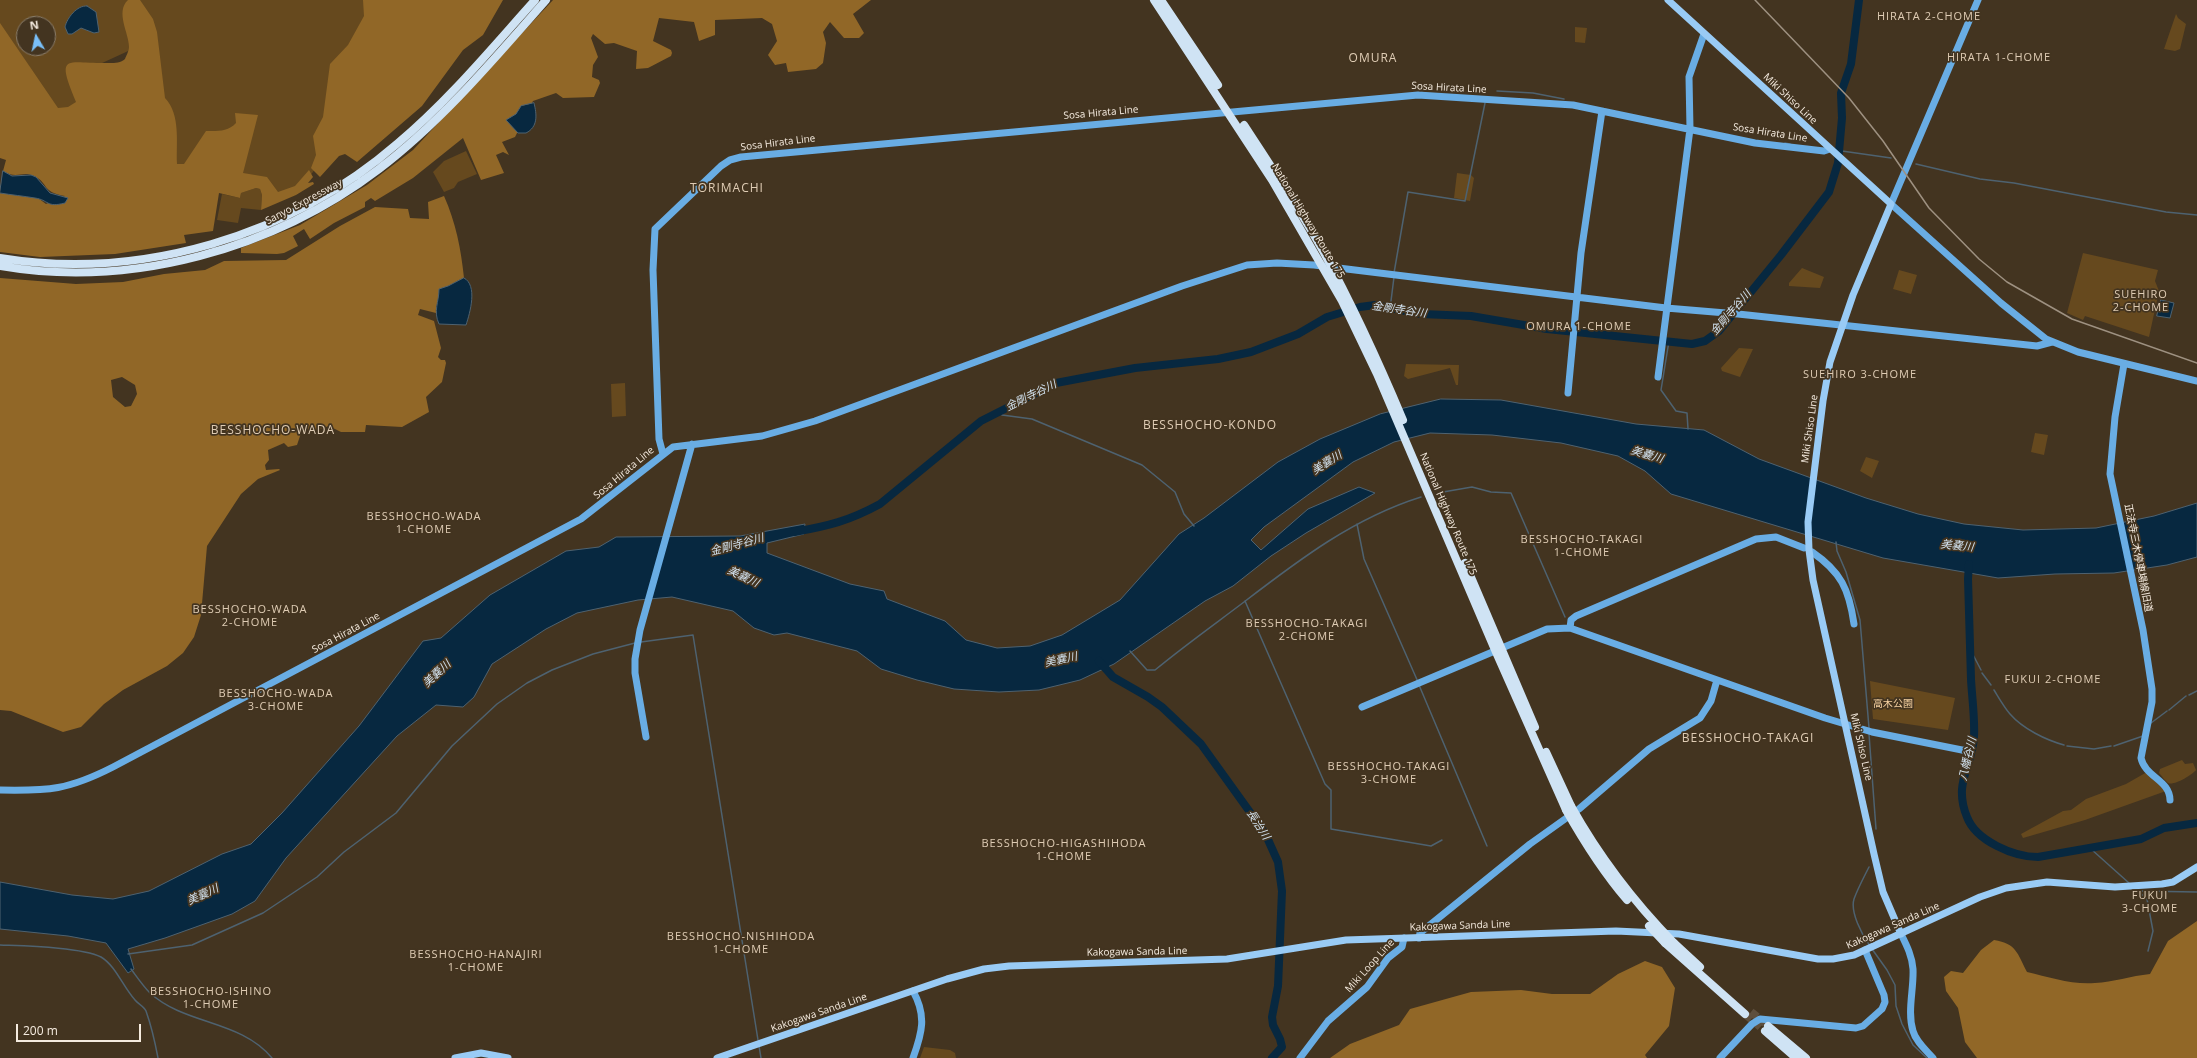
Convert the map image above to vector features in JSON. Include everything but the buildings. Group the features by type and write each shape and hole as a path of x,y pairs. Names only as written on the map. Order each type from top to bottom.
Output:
{"highway":[{"name":"Sanyo Expressway","path":"0,258 63,264 92,264 145,258 224,240 252,231 293,213 350,180 399,143 446,99 535,0"},
{"name":"Sanyo Expressway","path":"0,266 63,272 145,266 202,255 227,248 255,238 296,220 354,187 404,149 481,73 546,0"},
{"name":"National Highway Route 175","path":"1154,0 1232,112"},
{"name":"National Highway Route 175","path":"1161,0 1328,267 1358,324 1498,649 1569,808 1587,847 1610,880 1665,943 1748,1013 1674,943 1642,910 1615,877 1569,808"},
{"path":"1796,1058 1767,1028 1806,1058"}],"main road":[{"name":"Miki Shiso Line","path":"1668,0 1830,150 1891,204 1842,325 1828,375 1814,465 1808,540 1813,580 1884,892 1902,934"},
{"name":"Kakogawa Sanda Line","path":"717,1058 966,974 1009,966 1212,960 1274,952 1346,940 1647,932 1679,934 1818,959 1846,957 1869,949 1980,897 2017,886 2047,882 2115,887 2162,884 2173,882 2197,867"},
{"path":"455,1058 481,1053 508,1058"}],"street":[{"path":"1978,0 1891,204 2041,336 2078,352 2197,381"},
{"path":"1658,377 1662,332 1690,128 1689,77 1704,34"},
{"name":"Sosa Hirata Line","path":"0,790 44,791 62,788 92,778 581,520 609,500 663,454 658,431 653,270 655,229 721,166 730,160 741,157 847,146 1418,95 1573,105 1690,128 1755,143 1824,151 1830,150"},
{"path":"1568,394 1583,239 1602,111"},
{"path":"663,454 673,448 692,444 762,436 815,422 856,405 1178,287 1247,265 1277,264 1328,267 1666,308 1738,314 2037,346 2052,342"},
{"path":"2037,346 2041,342 2041,336"},
{"name":"正法寺三木停車場線旧道","path":"2124,364 2115,417 2110,474 2134,588 2152,689 2152,702 2141,756 2144,767 2168,788 2170,800"},
{"path":"646,737 635,673 635,658 640,630 692,444"},
{"path":"1570,628 1572,620 1576,616 1756,539 1776,537 1804,548"},
{"path":"1812,552 1838,574 1845,586 1851,601 1854,624"},
{"path":"1362,707 1547,629 1570,628 1868,731 1967,751"},
{"path":"1419,938 1420,933 1472,890 1530,844 1579,809 1650,749 1700,718 1711,701 1717,680"},
{"path":"1902,934 1910,954 1913,969 1911,1019 1913,1031 1917,1040 1933,1058"},
{"name":"Miki Loop Line","path":"1300,1058 1328,1021 1367,987 1388,958 1402,947 1404,938"},
{"path":"1720,1058 1752,1024 1760,1019 1846,1028 1863,1026 1882,1009 1884,1002 1884,995 1869,949"},
{"path":"913,991 922,1025 922,1034 913,1058"}],"green space":[{"path":"0,0 371,0 321,161 304,184 276,195 266,179 187,174 174,167 150,41 76,75 88,108 58,114 20,56 56,56 56,16 16,16 16,50 0,26"},
{"path":"2176,14 2178,18 2186,24 2180,49 2175,51 2164,49"},
{"path":"1575,27 1587,28 1585,43 1575,42"},
{"path":"466,151 477,174 458,182 454,188 444,192 433,172 444,161"},
{"path":"1457,173 1471,175 1474,178 1470,201 1454,198"},
{"path":"256,188 260,189 262,195 261,210 241,208 238,223 217,220 222,194 240,198 241,193"},
{"path":"2083,253 2158,270 2155,281 2159,291 2149,337 2085,316 2083,320 2067,313"},
{"path":"1802,268 1824,277 1820,288 1789,286 1789,283"},
{"path":"1899,270 1917,275 1911,294 1893,289"},
{"path":"1739,348 1753,349 1740,377 1722,371 1721,368"},
{"path":"1406,364 1459,365 1458,385 1456,385 1450,368 1408,379 1404,376"},
{"path":"625,383 626,416 612,417 611,384"},
{"path":"2035,433 2048,435 2044,455 2031,452"},
{"path":"1866,457 1879,461 1872,478 1860,471"},
{"name":"高木公園","path":"1870,681 1955,698 1948,730 1873,719"},
{"path":"2182,760 2185,764 2193,763 2196,770 2178,782 2171,784 2168,783 2159,773 2160,769"},
{"path":"2147,772 2166,791 2085,820 2023,838 2021,834 2063,811 2071,810 2086,799 2126,784"},
{"path":"924,1047 950,1050 955,1053 956,1058 920,1058"}],"shaded area":[{"path":"128,0 140,0 153,19 157,32 165,98 170,105 176,121 177,164 184,164 206,131 222,130 233,126 236,123 235,113 258,115 243,173 267,177 278,192 295,186 309,170 313,177 308,183 313,182 314,184 296,195 261,210 262,195 260,189 256,188 241,193 240,198 219,193 213,231 184,235 186,243 115,254 40,257 0,252 0,193 38,198 46,204 65,196 52,192 39,179 30,174 12,175 3,171 6,160 0,158 0,23 16,46 16,56 23,56 58,108 68,107 76,102 66,75 66,68 69,64 74,62 116,63 125,59 129,47 123,16 124,5"},
{"path":"363,0 503,0 483,35 463,50 422,106 357,162 345,154 339,156 320,177 311,168 316,155 313,136 323,117 330,64 348,45 364,16"},
{"path":"553,0 871,0 853,14 864,33 859,38 844,38 830,22 823,32 826,43 823,63 816,69 788,72 786,63 775,65 768,55 777,41 772,24 762,18 715,20 715,35 699,41 694,22 659,18 653,41 671,50 672,53 671,56 648,68 636,69 637,51 614,43 605,44 593,34 591,38 598,57 593,65 592,77 599,80 600,83 594,97 563,98 556,93 533,101 515,137 502,142 509,155 503,152 496,155 504,173 481,180 463,138 413,178 375,201 371,198 365,202 365,207 334,223 310,239 304,229 293,236 298,246 284,253 277,254 241,253 241,248 300,225 367,185 413,150"},
{"path":"444,196 452,216 457,236 464,278 453,283 440,296 436,307 436,313 420,309 418,315 434,321 441,348 438,357 441,360 445,360 446,363 442,382 426,397 429,412 402,427 366,425 365,432 341,432 329,426 313,431 306,429 301,433 297,445 288,447 284,443 268,450 269,460 265,465 266,470 280,470 258,479 241,494 207,546 201,615 194,637 183,653 167,666 123,690 104,704 81,727 63,732 11,711 0,710 0,278 76,284 123,282 164,274 205,270 224,261 286,260 340,226 375,207 408,209 410,218 429,219 428,202","holes":["122,377 135,385 137,394 131,406 125,407 113,397 111,380"]},
{"path":"2197,921 2197,1058 1977,1058 1965,1042 1958,1008 1946,991 1944,977 1951,971 1963,973 1981,950 1994,940 2012,947 2027,972 2069,982 2102,982 2150,974 2168,941"},
{"path":"1645,961 1662,967 1675,988 1669,1026 1645,1055 1647,1058 1330,1058 1350,1044 1399,1025 1410,1009 1471,992 1521,990 1552,994 1590,994 1618,974"}],"water":[{"path":"83,6 87,6 96,12 99,32 94,33 81,28 72,34 68,34 65,27 70,16 76,10"},
{"path":"534,103 536,112 535,124 526,133 518,133 506,120 516,114 521,106"},
{"path":"3,171 12,176 31,175 36,177 50,193 68,198 65,203 54,205 40,199 0,193"},
{"path":"464,278 471,287 472,293 471,307 466,325 439,324 436,311 439,289"},
{"path":"2161,300 2174,303 2170,318 2157,316"},
{"name":"美嚢川","path":"1441,399 1501,400 1636,424 1704,430 1759,459 1866,498 1918,514 1964,524 2023,530 2096,528 2154,516 2197,503 2197,557 2167,565 2114,573 2055,574 1998,578 1883,558 1671,494 1645,471 1618,456 1561,443 1492,435 1430,433 1394,442 1353,462 1264,527 1251,540 1261,550 1308,509 1359,487 1375,493 1306,533 1271,556 1233,586 1205,601 1114,664 1080,680 1039,690 999,692 954,689 881,669 857,651 787,633 774,635 754,628 733,611 672,597 638,600 577,613 546,629 492,664 474,697 463,707 436,705 397,736 286,858 255,901 232,914 165,938 128,949 134,969 128,973 106,943 68,936 0,929 0,882 72,895 113,899 149,891 222,854 251,844 282,813 359,726 423,641 441,638 490,595 566,551 599,547 616,537 740,536 805,524 804,534 767,543 767,553 850,584 884,591 887,599 945,621 966,640 997,648 1030,646 1062,635 1120,600 1179,534 1204,518 1278,462 1320,439 1380,414"}],"waterway":[{"name":"金剛寺谷川","path":"794,532 838,522 858,515 880,504 981,421 1056,383 1135,368 1218,359 1251,352 1298,334 1327,317 1360,307 1375,305 1421,314 1471,316 1547,329 1692,344 1705,341 1719,331 1781,255 1829,192 1838,163 1842,118 1841,93 1851,64 1859,0"},
{"path":"1497,91 1533,93 1564,99"},
{"path":"1394,273 1408,192 1465,201 1485,103"},
{"path":"1785,143 1790,144"},
{"path":"1835,150 1891,158"},
{"path":"1916,164 1980,179 2014,183 2166,212 2197,215"},
{"path":"1390,309 1394,277"},
{"path":"1669,341 1661,390 1676,411 1687,413 1688,429"},
{"path":"1001,410 1002,415 1032,419 1142,465 1175,492 1184,514 1194,526"},
{"path":"1443,492 1472,487 1491,492 1511,493 1565,617"},
{"path":"1130,651 1147,670 1155,670 1286,570 1328,541 1373,516 1421,497"},
{"path":"1357,524 1364,559 1418,682"},
{"path":"1836,542 1837,551 1846,572 1860,620 1869,728"},
{"name":"八幡谷川","path":"1969,564 1968,579 1974,737 1973,748 1964,776 1962,794 1963,805 1972,826 1987,840 2007,851 2038,857 2141,839 2164,828 2197,823"},
{"path":"1245,601 1325,784 1331,790 1331,829 1431,846 1442,840"},
{"path":"641,642 693,635 758,1040"},
{"path":"128,954 192,945 263,913 317,877 344,852 396,813 452,746 497,704 527,683 552,670 593,654 635,643"},
{"path":"1970,649 1981,670"},
{"name":"長治川","path":"1099,661 1113,677 1148,697 1162,707 1201,744 1265,833 1278,862 1282,891 1278,986 1272,1017 1273,1025 1282,1047 1272,1058"},
{"path":"1982,673 1991,685"},
{"path":"1419,685 1487,846"},
{"path":"1994,690 2008,711 2021,724 2042,737 2064,745"},
{"path":"2189,695 2197,691"},
{"path":"2169,710 2186,696"},
{"path":"2151,723 2167,711"},
{"path":"1869,734 1876,829"},
{"path":"2114,746 2143,736"},
{"path":"2067,746 2094,749 2111,746"},
{"path":"2091,849 2129,883"},
{"path":"1869,867 1857,891 1853,904 1855,917 1870,946"},
{"path":"2138,891 2147,899 2153,931 2148,951"},
{"path":"2138,891 2197,892"},
{"path":"0,945 66,949 101,957 111,966 131,995 145,1009 158,1058"},
{"path":"1872,949 1887,970 1895,985 1896,1006 1902,1024 1913,1045 1927,1058"},
{"path":"131,969 150,993 164,1003 196,1018 245,1036 272,1058"},
{"path":"759,1046 761,1058"}],"tunnel":[{"path":"1751,1012 1765,1023"},
{"path":"1745,1014 1765,1031"}],"railway":[{"path":"1755,0 1849,98 1883,141 1929,208 1979,259 2007,282 2072,319 2197,363"}],"district":[{"name":"HIRATA 2-CHOME","path":"1929,17"},
{"name":"HIRATA 1-CHOME","path":"1999,58"},
{"name":"OMURA","path":"1373,59"},
{"name":"TORIMACHI","path":"727,189"},
{"name":"SUEHIRO 2-CHOME","path":"2141,301"},
{"name":"OMURA 1-CHOME","path":"1579,327"},
{"name":"SUEHIRO 3-CHOME","path":"1860,375"},
{"name":"BESSHOCHO-KONDO","path":"1210,426"},
{"name":"BESSHOCHO-WADA","path":"273,431"},
{"name":"BESSHOCHO-WADA 1-CHOME","path":"424,523"},
{"name":"BESSHOCHO-TAKAGI 1-CHOME","path":"1582,546"},
{"name":"BESSHOCHO-WADA 2-CHOME","path":"250,616"},
{"name":"BESSHOCHO-TAKAGI 2-CHOME","path":"1307,630"},
{"name":"FUKUI 2-CHOME","path":"2053,680"},
{"name":"BESSHOCHO-WADA 3-CHOME","path":"276,700"},
{"name":"BESSHOCHO-TAKAGI","path":"1748,739"},
{"name":"BESSHOCHO-TAKAGI 3-CHOME","path":"1389,773"},
{"name":"BESSHOCHO-HIGASHIHODA 1-CHOME","path":"1064,850"},
{"name":"FUKUI 3-CHOME","path":"2150,902"},
{"name":"BESSHOCHO-NISHIHODA 1-CHOME","path":"741,943"},
{"name":"BESSHOCHO-HANAJIRI 1-CHOME","path":"476,961"},
{"name":"BESSHOCHO-ISHINO 1-CHOME","path":"211,998"}]}
